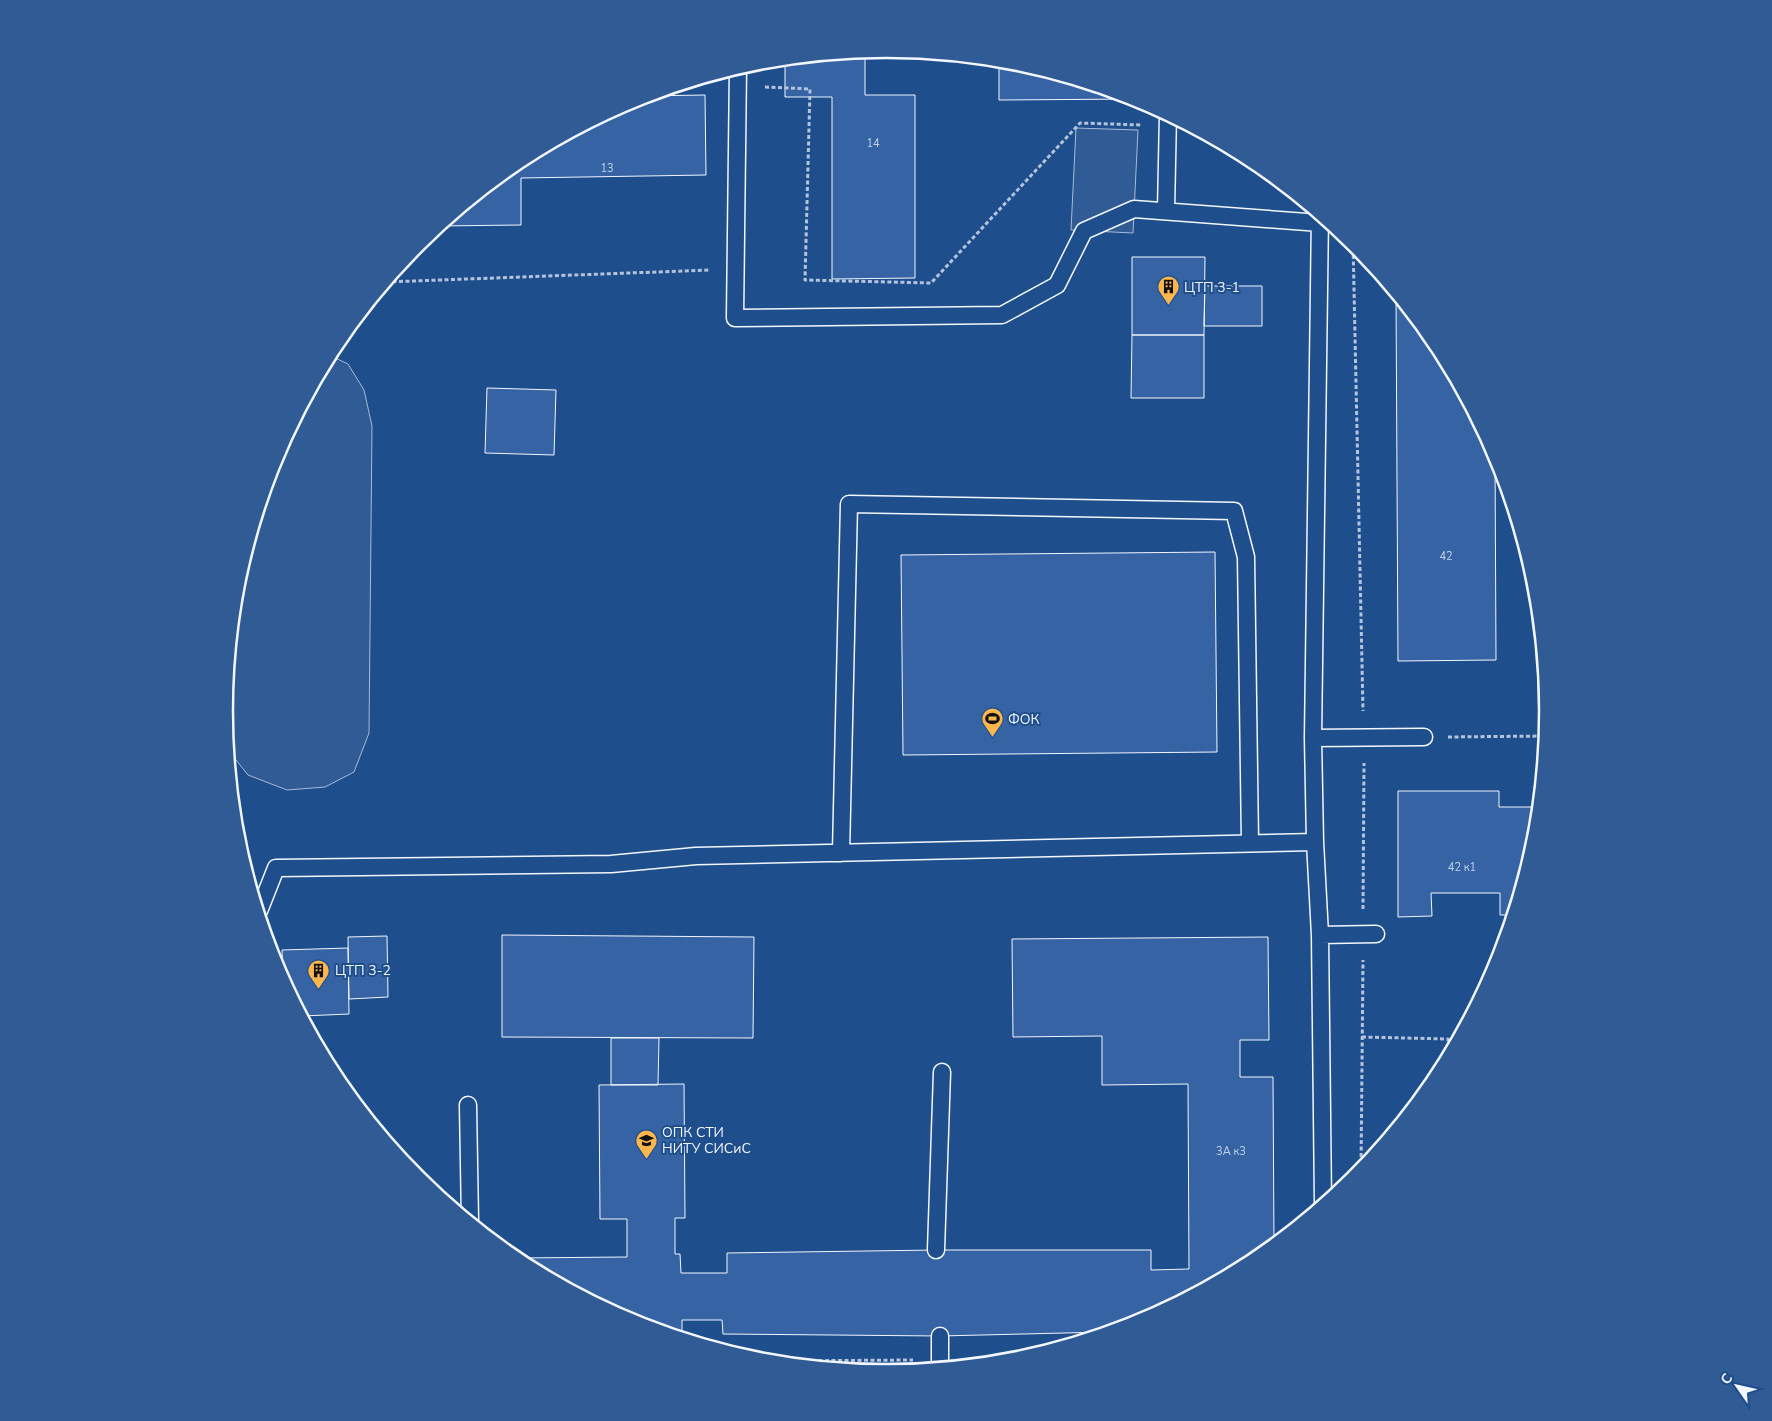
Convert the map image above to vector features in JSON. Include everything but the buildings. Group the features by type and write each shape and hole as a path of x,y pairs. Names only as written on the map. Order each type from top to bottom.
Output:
{"lane":[{"path":"738,75 735,318 1002,315 1057,285 1084,231 1134,209 1316,219"},
{"path":"1166,212 1168,122"},
{"path":"1320,223 1313,738 1315,842 1320,935 1322,1196"},
{"path":"841,853 850,504 1234,510 1246,557 1250,843"},
{"path":"1313,738 1424,737"},
{"path":"262,903 276,868 611,864 696,856 1315,842"},
{"path":"1320,935 1369,934"},
{"path":"936,1250 942,1072"},
{"path":"468,1105 470,1214"},
{"path":"940,1336 940,1361"}],"path":[{"path":"759,87 810,89 805,280 931,283 1080,123 1164,120"},
{"path":"1353,255 1369,934 1362,1037 1361,1158"},
{"path":"394,282 736,269"},
{"path":"1424,737 1538,736"},
{"path":"1362,1037 1448,1039 1448,1043"},
{"path":"841,1362 914,1363"}],"shaded area":[{"path":"1076,128 1138,130 1133,233 1071,230"},
{"path":"336,358 348,364 364,390 372,426 369,733 354,772 325,787 287,790 248,775 235,758 233,710 234,668 246,583 255,541 283,461 300,422"}],"place":[{"name":"ЦТП 3-1","path":"1168,306"},
{"name":"ФОК","path":"992,738"},
{"name":"ЦТП 3-2","path":"319,989"},
{"name":"ОПК СТИ НИТУ СИСиС","path":"646,1159"}]}
